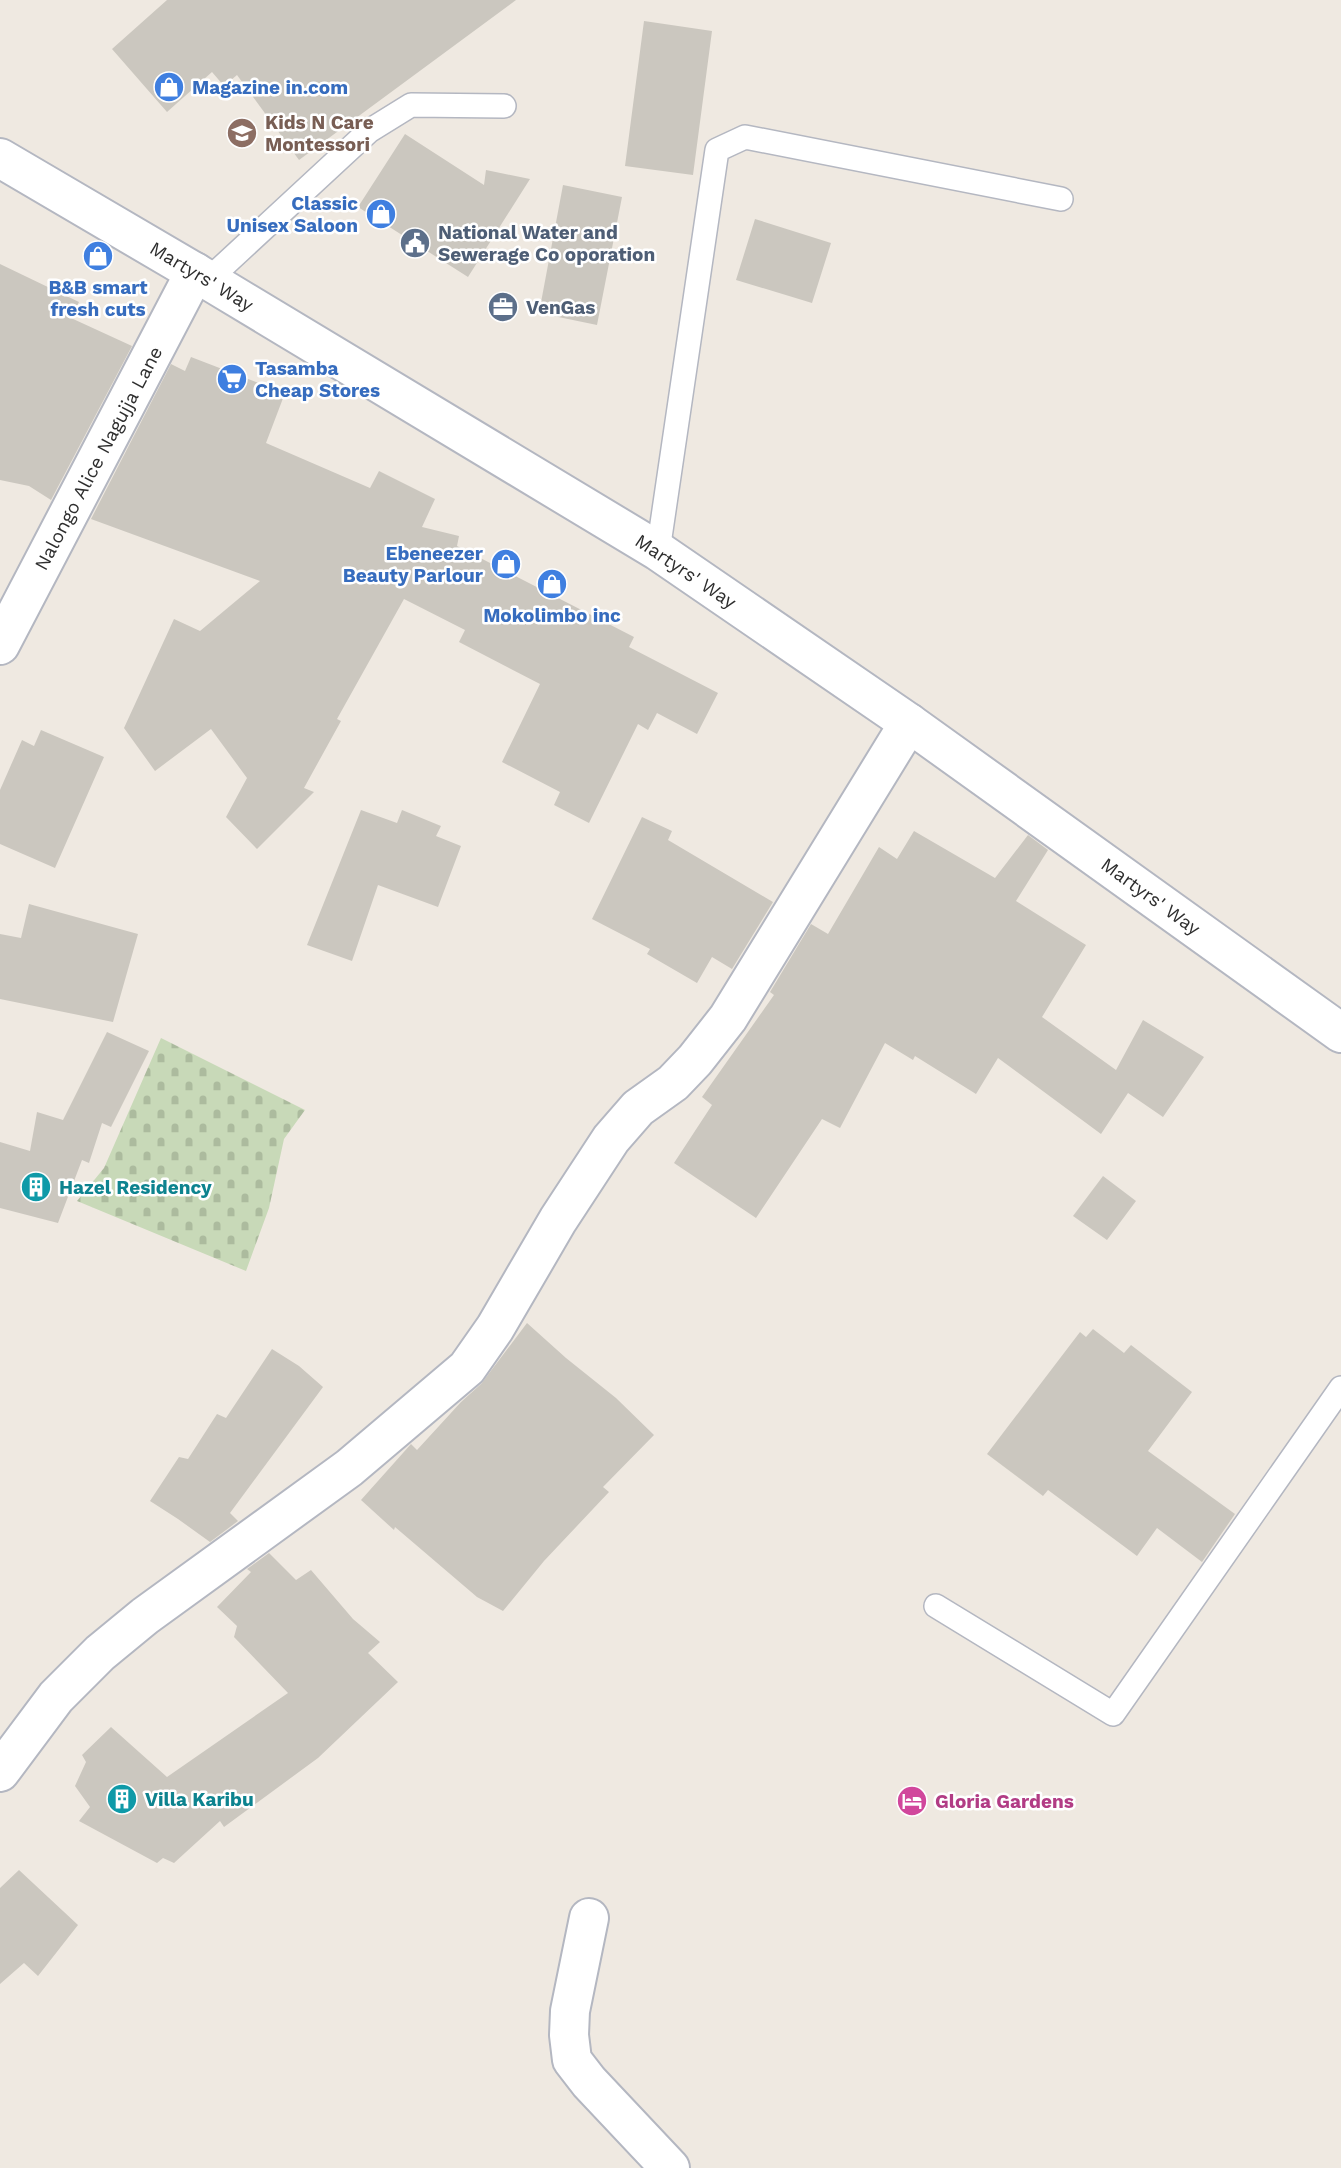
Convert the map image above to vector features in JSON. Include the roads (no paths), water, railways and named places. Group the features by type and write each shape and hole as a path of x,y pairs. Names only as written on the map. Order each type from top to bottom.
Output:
{"street":[{"name":"Martyrs' Way","path":"0,158 202,276 658,551 909,723 1341,1033"},
{"name":"Nalongo Alice Nagujja Lane","path":"0,645 202,276"},
{"path":"0,1772 56,1697 100,1653 145,1616 349,1468 467,1368 495,1328 558,1220 611,1139 638,1108 673,1083 728,1018 909,723"},
{"path":"589,1918 570,2011 572,2060 589,2082 670,2168"}],"lane":[{"path":"202,276 369,131 411,105 504,106"},
{"path":"658,551 718,150 745,137 1062,199"},
{"path":"936,1606 1113,1714 1341,1388"}],"place":[{"name":"Magazine in.com","path":"169,87"},
{"name":"Kids N Care Montessori","path":"242,133"},
{"name":"Classic Unisex Saloon","path":"381,214"},
{"name":"National Water and Sewerage Co oporation","path":"415,243"},
{"name":"B&B smart fresh cuts","path":"98,256"},
{"name":"VenGas","path":"503,307"},
{"name":"Tasamba Cheap Stores","path":"232,379"},
{"name":"Ebeneezer Beauty Parlour","path":"506,564"},
{"name":"Mokolimbo inc","path":"552,584"},
{"name":"Hazel Residency","path":"36,1187"},
{"name":"Villa Karibu","path":"122,1799"},
{"name":"Gloria Gardens","path":"912,1801"}]}
